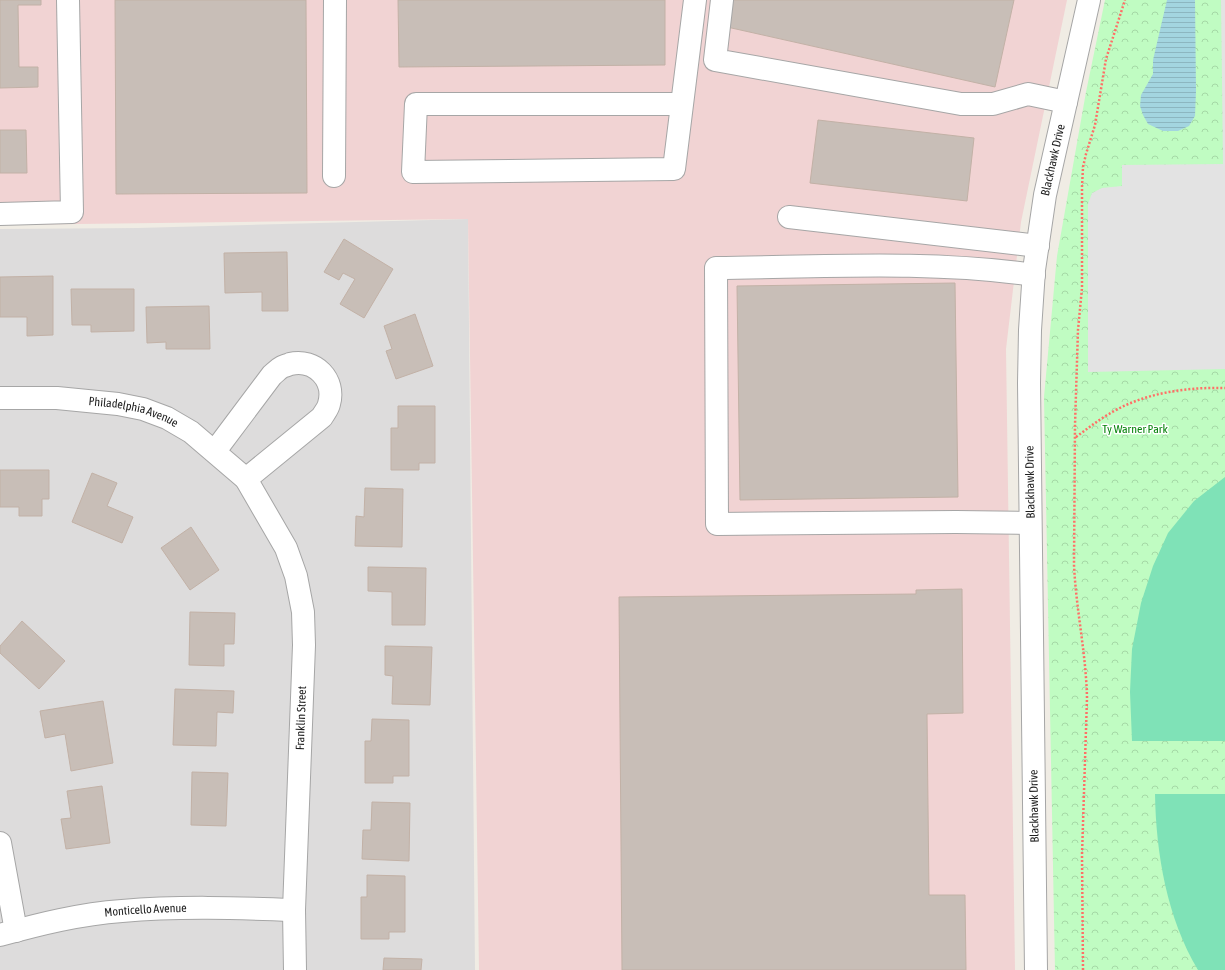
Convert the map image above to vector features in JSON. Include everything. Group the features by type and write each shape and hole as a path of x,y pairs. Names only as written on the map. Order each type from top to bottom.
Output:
{"street":[{"path":"0,214 72,212 68,0"},
{"path":"334,176 335,0"},
{"path":"682,104 416,104 413,172 674,169 695,0"},
{"path":"722,0 715,60 961,104 993,104 1028,94 1066,102"},
{"name":"Blackhawk Drive","path":"1036,970 1030,523 1030,330 1034,275 1046,195 1089,0"},
{"path":"789,217 1038,246"},
{"path":"1030,523 948,522 717,524 716,268 904,266 996,270 1034,275"},
{"path":"215,451 272,375 282,367 296,363 309,365 321,371 328,381 331,392 329,405 322,418 246,479"},
{"name":"Philadelphia Avenue","path":"0,398 57,398 97,401 143,409 167,418 191,432 246,479"},
{"name":"Franklin Street","path":"246,479 286,548 296,576 303,612 304,645 294,910 295,970"},
{"path":"0,843 8,933"},
{"name":"Monticello Avenue","path":"8,933 71,918 121,911 192,907 294,910"}],"path":[{"path":"1083,970 1082,855 1087,680 1074,565 1078,330 1082,288 1082,187 1083,167 1095,125 1106,59 1125,0"},
{"path":"1075,437 1109,414 1129,404 1176,391 1225,388"}],"shaded area":[{"path":"0,0 1067,0 1021,222 1006,349 1015,970 479,970 468,219 0,225"},
{"path":"1221,0 1225,0 1225,369 1088,372 1088,204 1092,193 1102,188 1122,186 1122,165 1223,164"},
{"path":"468,219 475,970 0,970 0,229 138,228"}],"green space":[{"name":"Ty Warner Park","path":"1105,0 1225,0 1225,970 1055,970 1044,397 1057,256 1086,92"},
{"path":"1225,477 1225,741 1132,741 1130,692 1132,649 1141,603 1153,566 1168,533 1194,501"},
{"path":"1155,794 1225,794 1225,970 1198,970 1178,929 1165,885 1161,862"}],"water":[{"path":"1167,0 1195,0 1195,116 1189,126 1178,131 1163,131 1148,124 1140,106 1141,95 1153,74 1153,60"}],"building":[{"path":"0,0 41,0 41,5 18,5 19,67 38,67 38,87 0,88"},
{"path":"115,0 306,0 307,193 116,194"},
{"path":"398,0 665,0 665,65 399,67"},
{"path":"733,0 1014,0 995,87 727,27"},
{"path":"818,120 974,138 967,201 810,183"},
{"path":"0,130 26,130 27,173 0,173"},
{"path":"344,239 393,269 364,318 340,304 355,279 343,273 339,280 324,272"},
{"path":"287,252 288,311 262,311 262,292 225,293 224,253"},
{"path":"53,276 53,335 27,336 27,317 0,317 0,277"},
{"path":"955,283 958,497 740,500 737,286"},
{"path":"71,289 134,289 134,331 91,332 91,325 72,325"},
{"path":"209,306 210,349 166,349 166,342 147,343 146,307"},
{"path":"415,314 433,366 396,379 386,351 392,349 384,326"},
{"path":"398,406 435,406 435,463 419,463 419,470 391,470 391,428 398,428"},
{"path":"0,470 49,470 49,499 42,499 42,516 19,516 19,507 0,507"},
{"path":"92,473 117,483 107,506 133,517 122,543 72,522"},
{"path":"365,488 403,489 402,547 355,546 356,516 364,517"},
{"path":"191,527 219,570 190,590 161,548"},
{"path":"368,567 426,568 425,625 392,625 392,592 368,591"},
{"path":"962,589 963,713 927,714 929,895 965,895 966,970 622,970 619,597 916,594 916,590"},
{"path":"190,612 235,613 234,644 224,644 224,666 189,665"},
{"path":"22,621 65,661 39,689 0,653 0,646"},
{"path":"385,646 432,647 430,705 392,704 393,676 385,675"},
{"path":"175,689 234,691 233,713 217,712 216,746 173,745"},
{"path":"103,701 113,763 71,771 65,734 45,738 40,711"},
{"path":"372,719 409,720 409,776 393,776 393,783 365,783 365,741 371,741"},
{"path":"192,772 228,773 226,826 191,825"},
{"path":"102,786 110,843 66,849 61,819 71,818 67,791"},
{"path":"372,802 410,803 409,861 362,859 363,830 371,830"},
{"path":"367,875 405,876 405,932 389,932 389,939 361,939 361,897 367,897"},
{"path":"384,958 422,959 421,970 383,970"}]}
